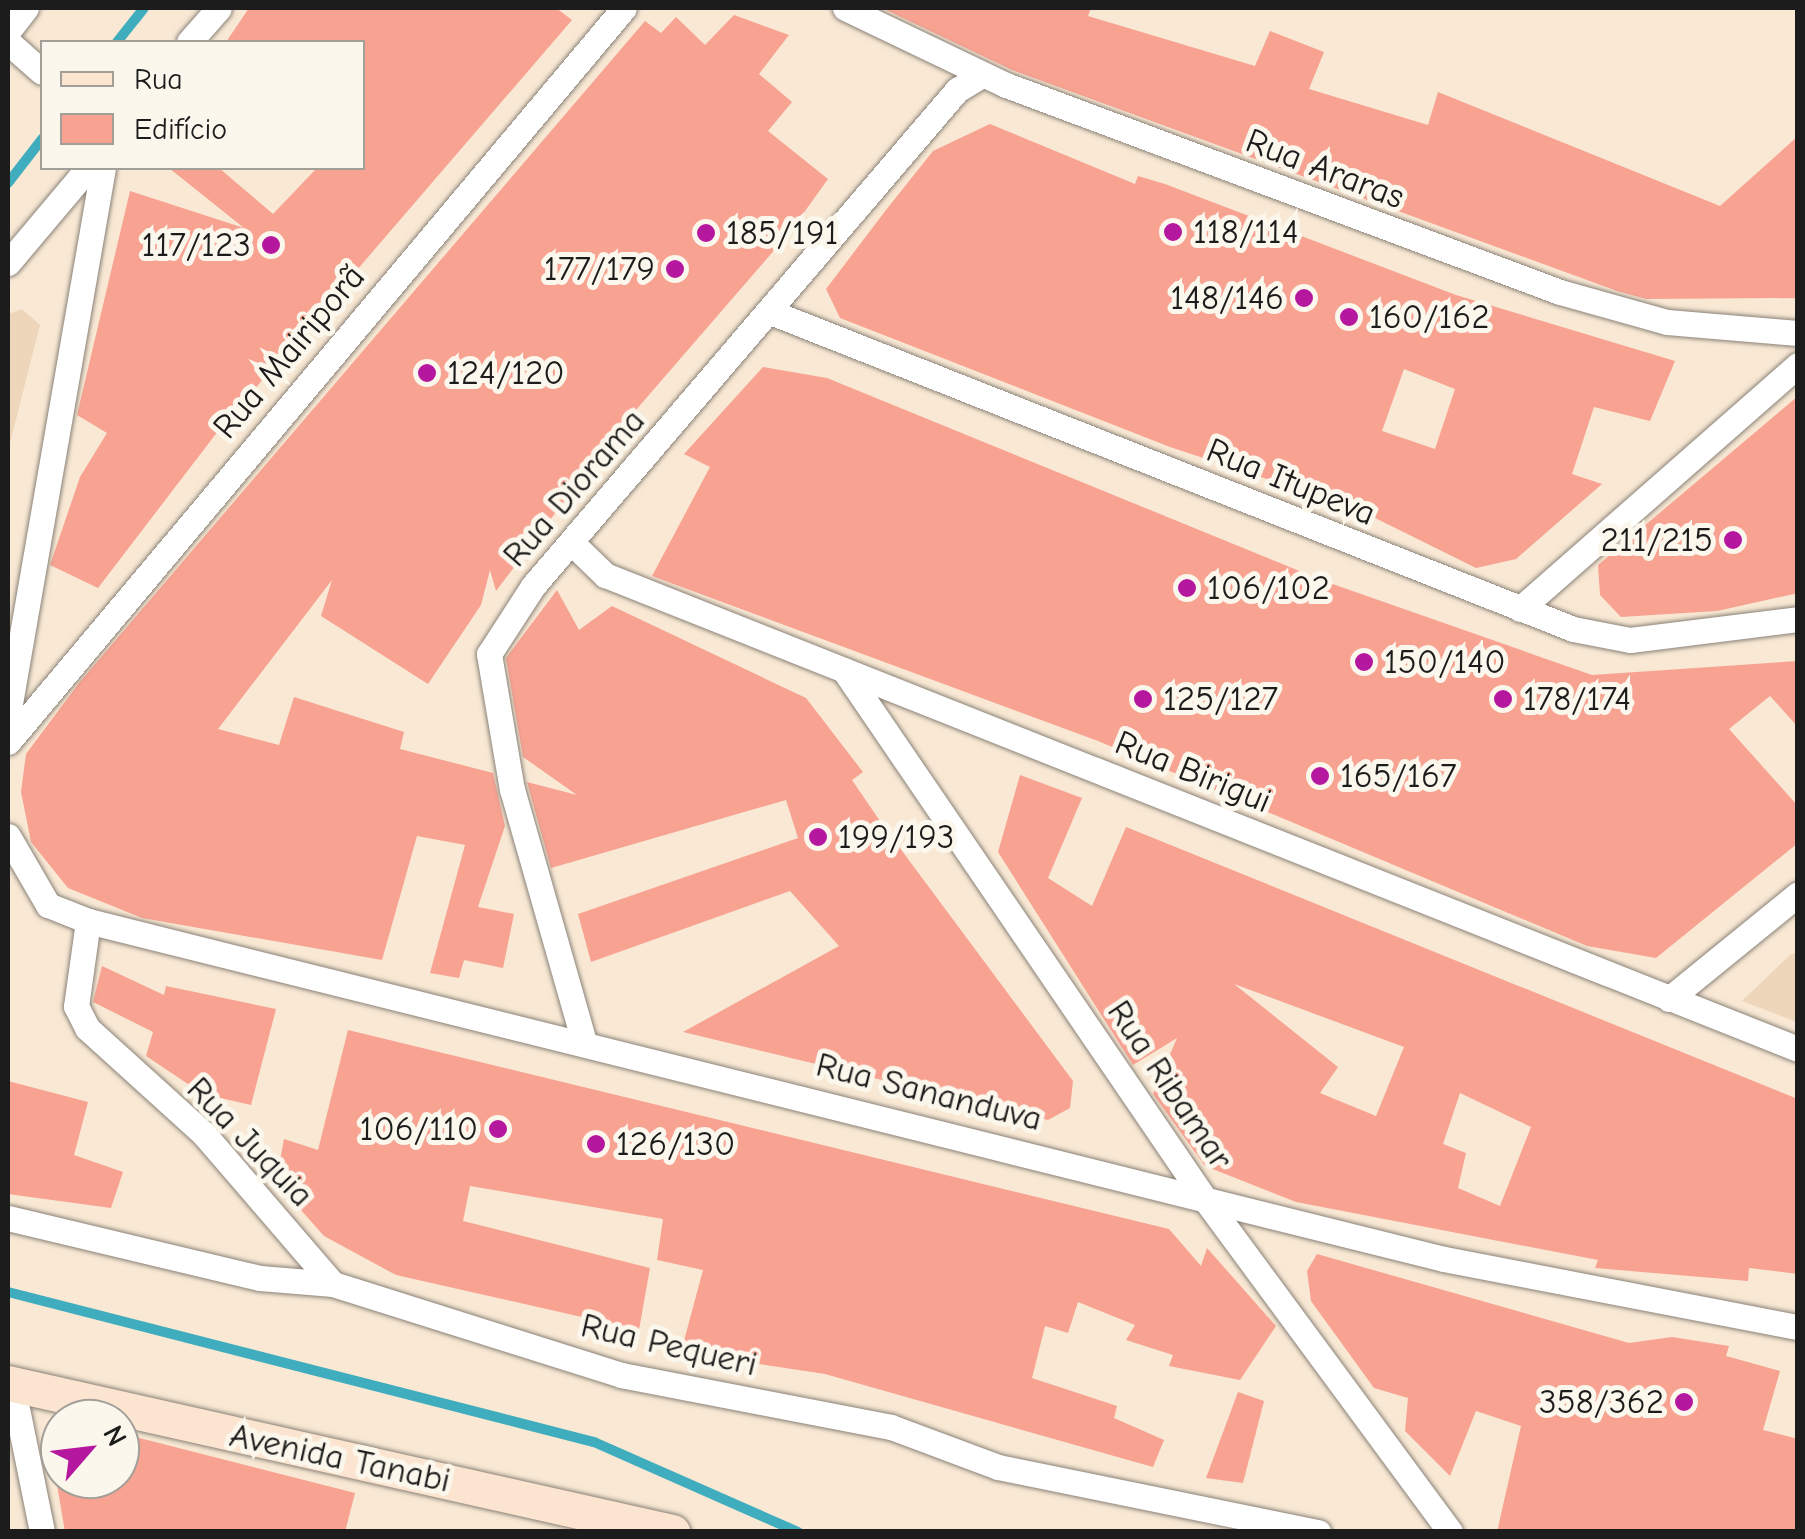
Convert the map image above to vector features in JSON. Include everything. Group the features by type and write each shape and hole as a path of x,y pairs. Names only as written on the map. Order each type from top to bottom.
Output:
{"street":[{"path":"8,31 26,8"},
{"path":"191,40 219,8"},
{"name":"Rua Mairiporã","path":"8,742 624,8"},
{"name":"Rua Araras","path":"845,8 982,74 1560,292 1667,322 1798,333"},
{"path":"8,42 40,69"},
{"name":"Rua Diorama","path":"584,1042 512,790 490,654 573,544 774,313 957,90 982,74"},
{"path":"8,263 86,170"},
{"path":"8,715 103,170"},
{"name":"Rua Itupeva","path":"774,313 1520,609 1630,640 1798,619"},
{"path":"1520,609 1798,365"},
{"name":"Rua Birigui","path":"573,544 605,575 1798,1050"},
{"name":"Rua Ribamar","path":"844,670 1204,1198 1450,1532"},
{"name":"Rua Sananduva","path":"8,836 48,905 88,922 584,1042 1444,1259 1798,1326"},
{"path":"1669,998 1798,894"},
{"name":"Rua Juquia","path":"88,922 76,1006 105,1052 203,1133 334,1284"},
{"path":"1757,929 1798,922"},
{"name":"Rua Pequeri","path":"8,1218 260,1278 334,1284 620,1375 891,1427 998,1466 1318,1532"},
{"path":"10,1383 42,1532"},
{"name":"Avenida Tanabi","path":"10,1383 672,1532"}],"shaded area":[{"path":"22,309 40,325 8,451 8,314"},
{"path":"1797,953 1797,1022 1742,1001 1791,954"}],"building":[{"path":"249,8 556,8 572,20 215,435 98,588 50,565 80,477 107,433 77,415 130,191 244,228 172,170 221,170 273,214 315,170 365,170 365,40 227,40"},
{"path":"882,8 1091,8 1088,16 1255,66 1270,31 1324,52 1309,89 1428,125 1438,92 1720,206 1798,136 1798,298 1646,299 1617,291 1012,70"},
{"path":"734,15 789,35 759,74 792,102 768,131 828,179 790,232 616,433 496,591 490,570 481,605 428,684 321,616 332,580 218,729 279,745 294,697 404,732 400,749 493,773 505,826 478,907 514,914 503,968 464,960 459,978 430,973 465,845 417,836 382,960 142,918 68,888 31,842 21,792 26,754 79,683 645,21 661,33 676,17 705,45"},
{"path":"990,124 1135,184 1138,176 1165,184 1456,295 1675,361 1650,421 1594,407 1572,474 1602,484 1516,559 1476,568 1357,509 1170,447 840,318 826,289 933,151","holes":["1404,369 1455,389 1435,449 1382,431"]},
{"path":"763,367 827,378 1324,581 1592,675 1798,661 1798,727 1770,696 1729,729 1798,806 1798,843 1656,958 1587,946 1098,741 652,576 710,467 684,454"},
{"path":"1798,396 1798,593 1717,611 1621,617 1600,595 1598,565"},
{"path":"557,590 579,630 612,606 806,698 863,772 852,780 882,824 1073,1081 1070,1108 1048,1120 683,1032 839,946 790,891 591,962 578,914 798,838 786,800 551,868 527,782 577,795 523,757 506,658"},
{"path":"1020,775 1082,798 1048,878 1092,906 1126,827 1798,1099 1798,1274 1749,1268 1748,1281 1595,1268 1598,1260 1296,1202 1205,1166 1153,1094 1177,1038 1133,1065 998,852","holes":["1234,984 1404,1047 1376,1116 1320,1093 1338,1067","1460,1093 1531,1127 1500,1206 1458,1188 1466,1153 1443,1144"]},
{"path":"102,966 164,995 166,986 276,1009 251,1105 203,1094 146,1056 153,1032 93,1002"},
{"path":"348,1030 1169,1229 1201,1266 1207,1248 1276,1326 1240,1380 1169,1366 1173,1355 1126,1340 1135,1325 1078,1302 1068,1333 1045,1326 1032,1378 1117,1406 1114,1418 1164,1440 1153,1467 825,1374 681,1352 703,1270 657,1260 663,1219 470,1186 463,1221 650,1268 639,1330 396,1275 324,1236 276,1182 284,1139 318,1150"},
{"path":"8,1081 88,1102 74,1155 123,1172 111,1208 8,1194"},
{"path":"1317,1254 1629,1343 1672,1337 1729,1346 1726,1356 1780,1371 1763,1430 1798,1439 1798,1532 1497,1532 1521,1426 1476,1411 1450,1476 1405,1431 1408,1398 1374,1388 1311,1301 1307,1271"},
{"path":"1238,1392 1264,1401 1243,1483 1206,1478"},
{"path":"140,1438 355,1493 345,1532 65,1532 59,1499 140,1499"}],"waterway":[{"path":"119,40 144,8"},
{"path":"8,183 40,142"},
{"path":"8,1292 594,1442 798,1532"}],"place":[{"name":"118/114","path":"1173,232"},
{"name":"185/191","path":"706,233"},
{"name":"117/123","path":"271,245"},
{"name":"177/179","path":"675,269"},
{"name":"148/146","path":"1304,298"},
{"name":"160/162","path":"1349,317"},
{"name":"124/120","path":"427,373"},
{"name":"211/215","path":"1733,540"},
{"name":"106/102","path":"1187,588"},
{"name":"150/140","path":"1364,662"},
{"name":"125/127","path":"1143,699"},
{"name":"178/174","path":"1503,699"},
{"name":"165/167","path":"1320,776"},
{"name":"199/193","path":"818,837"},
{"name":"106/110","path":"498,1129"},
{"name":"126/130","path":"596,1144"},
{"name":"358/362","path":"1684,1402"}]}
